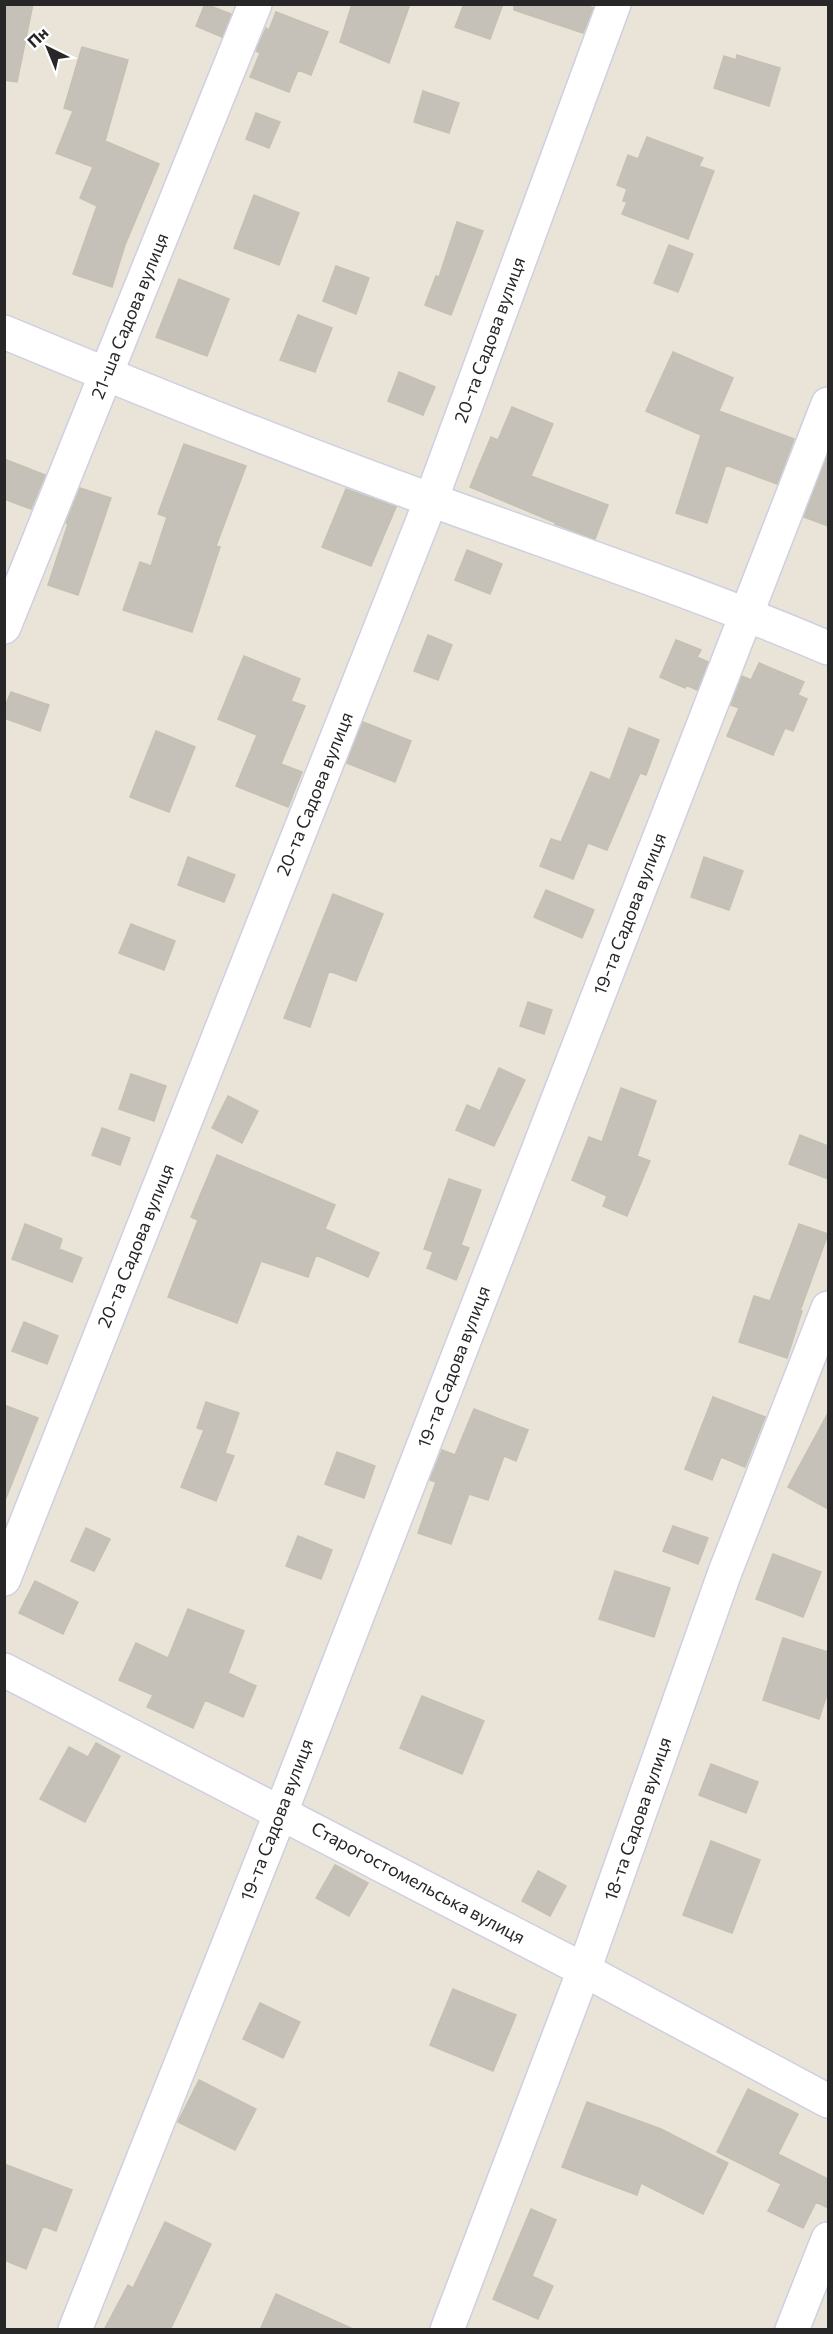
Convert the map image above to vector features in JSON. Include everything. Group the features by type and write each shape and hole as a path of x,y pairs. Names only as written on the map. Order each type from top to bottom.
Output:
{"street":[{"name":"21-ша Садова вулиця","path":"4,627 255,4"},
{"name":"20-та Садова вулиця","path":"4,1579 431,500 614,4"},
{"path":"4,332 107,375 431,500 747,613 828,648"},
{"name":"19-та Садова вулиця","path":"75,2330 281,1812 828,404"},
{"name":"18-та Садова вулиця","path":"447,2330 584,1970 725,1572 828,1308"},
{"name":"Старогостомельська вулиця","path":"4,1670 584,1970 828,2101"},
{"path":"792,2330 828,2239"}],"building":[{"path":"4,4 33,4 17,82 4,80"},
{"path":"205,4 231,14 222,37 196,26"},
{"path":"352,4 410,4 389,63 340,42"},
{"path":"464,4 503,4 490,39 455,27"},
{"path":"514,4 583,4 593,8 583,33 514,10"},
{"path":"276,12 328,32 311,75 298,70 289,92 250,77 260,53 256,51 266,28 269,30"},
{"path":"82,47 128,60 105,141 159,164 125,245 112,287 73,274 97,206 80,198 93,167 56,153 73,111 64,108"},
{"path":"737,55 780,68 769,106 714,88 724,56 736,60"},
{"path":"423,91 459,103 449,133 414,122"},
{"path":"256,113 280,122 269,148 246,139"},
{"path":"647,137 703,158 699,166 714,171 688,239 622,214 627,202 623,201 627,189 617,185 628,155 638,159"},
{"path":"254,195 299,213 279,265 234,248"},
{"path":"457,222 483,231 451,315 425,305 436,276 439,277"},
{"path":"669,245 693,254 678,292 654,283"},
{"path":"336,266 369,278 356,314 323,301"},
{"path":"179,279 229,299 207,356 156,337"},
{"path":"298,315 332,328 315,372 280,360"},
{"path":"673,352 733,378 719,411 794,439 777,484 726,465 707,523 676,513 701,435 646,411"},
{"path":"399,372 435,387 423,415 388,401"},
{"path":"512,407 553,424 531,476 608,505 595,539 470,487 491,437 498,440"},
{"path":"184,444 246,466 216,546 220,547 192,632 123,610 140,562 151,566 167,517 158,514"},
{"path":"828,454 828,526 804,517"},
{"path":"4,459 45,475 31,509 4,499"},
{"path":"80,488 111,498 78,595 48,585 68,524 66,523"},
{"path":"346,489 396,507 371,566 322,547"},
{"path":"467,550 502,564 490,594 455,580"},
{"path":"428,635 452,645 438,680 414,671"},
{"path":"676,640 701,650 697,657 708,662 697,690 686,685 685,688 660,677"},
{"path":"244,656 300,679 291,701 305,706 281,764 302,772 288,807 236,786 257,735 218,719"},
{"path":"759,663 804,682 798,695 807,699 793,731 785,728 773,755 727,736 739,708 731,705 742,676 751,680"},
{"path":"11,692 49,705 40,731 4,718 4,709"},
{"path":"363,722 411,741 395,782 347,763"},
{"path":"629,728 659,740 646,775 640,773 607,850 588,843 573,879 540,866 551,839 561,842 591,772 610,780"},
{"path":"156,731 195,747 169,812 130,797"},
{"path":"188,857 235,875 224,902 178,885"},
{"path":"704,857 743,871 729,910 691,897"},
{"path":"546,890 594,910 582,938 534,917"},
{"path":"333,894 383,914 356,981 329,971 310,1027 284,1018"},
{"path":"131,924 175,941 164,970 119,953"},
{"path":"528,1002 552,1010 544,1034 520,1026"},
{"path":"499,1068 525,1080 494,1146 456,1130 467,1105 480,1111"},
{"path":"131,1074 166,1086 154,1121 119,1109"},
{"path":"621,1088 656,1101 637,1156 650,1161 627,1216 603,1206 607,1196 572,1180 589,1137 602,1142"},
{"path":"228,1096 258,1111 242,1143 212,1128"},
{"path":"102,1128 130,1138 120,1165 92,1155"},
{"path":"800,1135 828,1146 828,1179 789,1164"},
{"path":"217,1155 335,1205 325,1229 379,1253 368,1277 316,1255 308,1277 261,1261 237,1323 168,1297 198,1220 191,1217"},
{"path":"449,1179 481,1190 461,1245 469,1248 456,1280 427,1268 433,1252 424,1249"},
{"path":"25,1224 62,1239 59,1249 82,1258 72,1282 12,1259"},
{"path":"799,1224 828,1234 800,1311 802,1311 787,1358 739,1342 754,1296 770,1301"},
{"path":"24,1322 58,1336 47,1364 12,1351"},
{"path":"713,1397 765,1417 745,1467 721,1457 712,1480 685,1469"},
{"path":"206,1402 239,1413 225,1453 234,1456 216,1501 181,1487 204,1430 197,1428"},
{"path":"4,1405 38,1418 6,1498 4,1498"},
{"path":"474,1409 528,1430 516,1461 504,1456 488,1500 469,1494 451,1544 418,1533 436,1482 430,1480 442,1450 455,1455"},
{"path":"828,1413 828,1509 788,1487"},
{"path":"337,1452 375,1466 364,1498 325,1484"},
{"path":"673,1526 708,1538 698,1564 663,1551"},
{"path":"86,1528 110,1539 94,1571 71,1561"},
{"path":"298,1536 332,1550 321,1579 286,1566"},
{"path":"773,1554 821,1572 803,1617 756,1599"},
{"path":"615,1571 670,1588 654,1637 599,1619"},
{"path":"35,1581 78,1602 63,1634 19,1613"},
{"path":"188,1609 244,1631 228,1673 256,1686 243,1717 205,1700 193,1728 147,1707 153,1695 119,1680 136,1643 168,1658"},
{"path":"783,1638 828,1652 828,1691 819,1719 763,1700"},
{"path":"422,1696 484,1721 462,1774 400,1748"},
{"path":"96,1743 120,1756 85,1822 40,1799 69,1747 88,1757"},
{"path":"711,1764 758,1782 746,1813 699,1795"},
{"path":"711,1841 760,1860 732,1933 683,1915"},
{"path":"335,1865 368,1883 349,1916 316,1898"},
{"path":"538,1871 566,1886 550,1916 522,1901"},
{"path":"453,1989 516,2015 493,2071 430,2045"},
{"path":"260,2003 300,2022 283,2058 243,2039"},
{"path":"199,2080 256,2109 235,2150 178,2122"},
{"path":"748,2089 798,2114 778,2154 828,2179 828,2208 816,2202 803,2228 768,2211 781,2184 717,2152"},
{"path":"587,2102 661,2129 728,2163 703,2214 641,2183 637,2195 562,2167"},
{"path":"4,2164 72,2190 56,2231 43,2226 26,2269 4,2260"},
{"path":"531,2209 556,2220 532,2276 553,2286 538,2319 493,2299"},
{"path":"165,2222 211,2244 170,2330 104,2330 128,2285 133,2288"},
{"path":"276,2294 355,2330 260,2330"}]}
